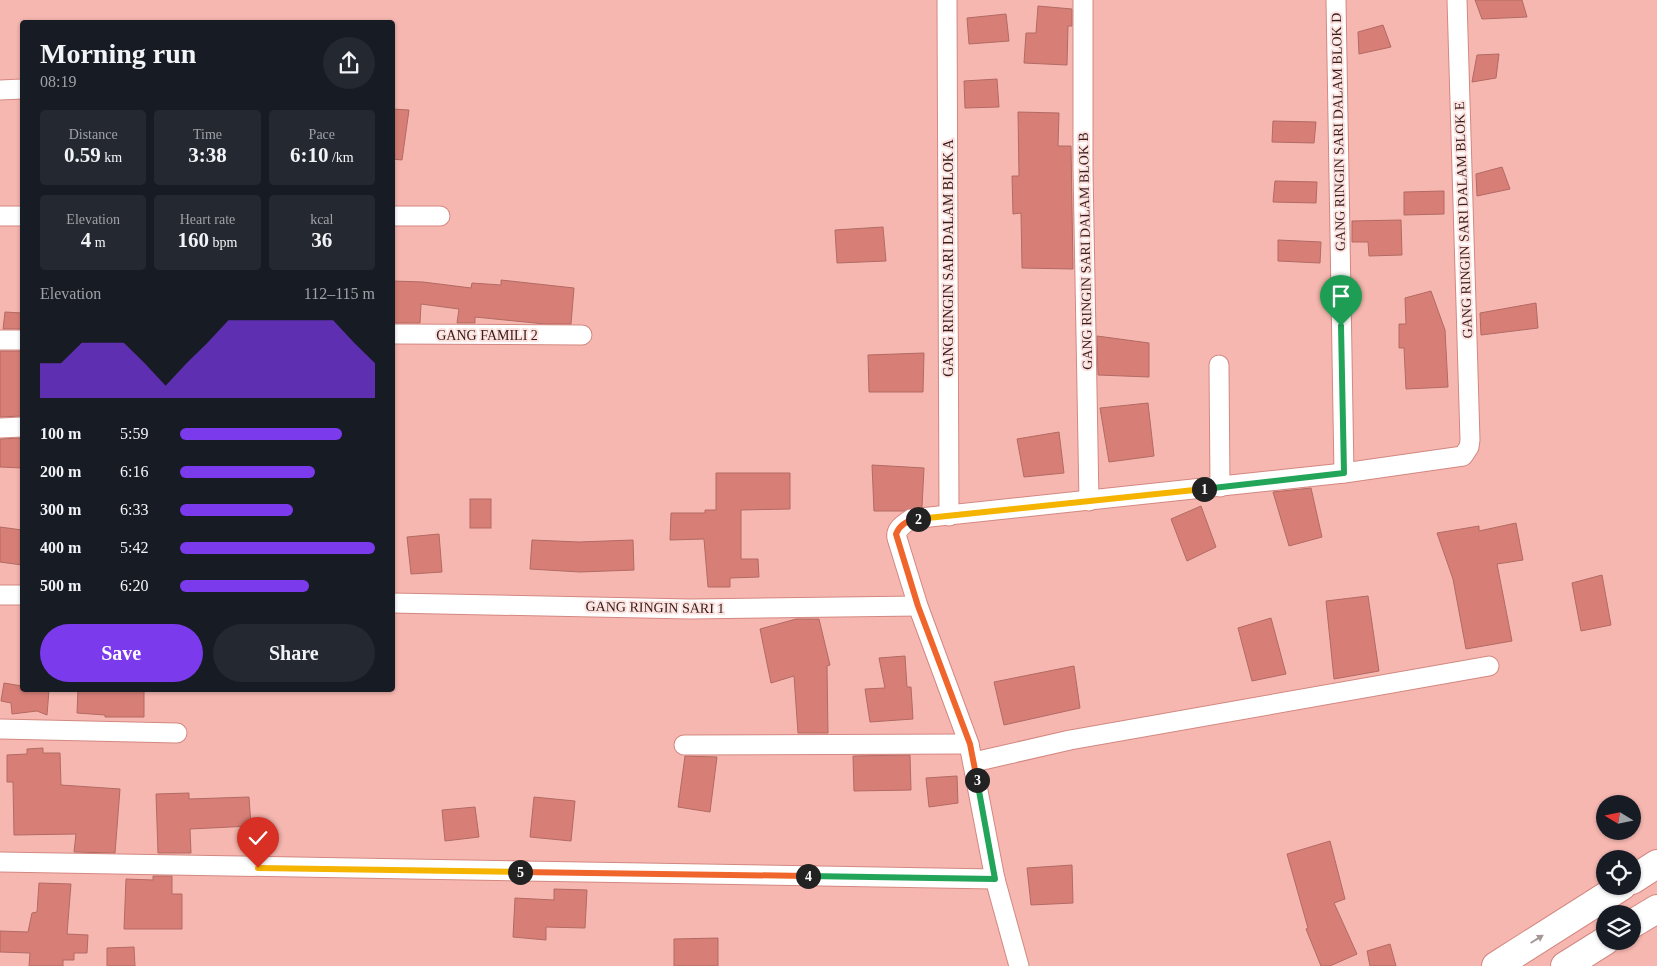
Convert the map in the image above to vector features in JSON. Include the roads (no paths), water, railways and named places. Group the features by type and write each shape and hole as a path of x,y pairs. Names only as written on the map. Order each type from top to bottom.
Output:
{"highway":[{"path":"1641,874 1657,864"},
{"path":"1496,966 1608,895"},
{"path":"1641,919 1657,909"},
{"path":"1565,966 1596,947"}],"street":[{"name":"GANG RINGIN SARI DALAM BLOK A","path":"947,0 949,516"},
{"name":"GANG RINGIN SARI DALAM BLOK B","path":"1083,0 1089,501"},
{"name":"GANG RINGIN SARI DALAM BLOK D","path":"1336,0 1344,473"},
{"name":"GANG RINGIN SARI DALAM BLOK E","path":"1344,473 1463,456 1469,447 1457,0"},
{"path":"0,90 20,89"},
{"path":"0,216 20,216"},
{"path":"395,216 440,216"},
{"name":"GANG FAMILI 2","path":"395,334 582,335"},
{"path":"0,340 20,340"},
{"path":"1219,365 1220,487"},
{"path":"0,428 20,427"},
{"path":"1018,966 964,749 897,538 898,531 903,524 911,520 1344,473"},
{"path":"0,595 20,596"},
{"name":"GANG RINGIN SARI 1","path":"395,603 690,609 918,606"},
{"path":"684,745 964,749 1070,740 1488,666"},
{"path":"0,729 176,733"},
{"path":"0,862 995,879"}]}
